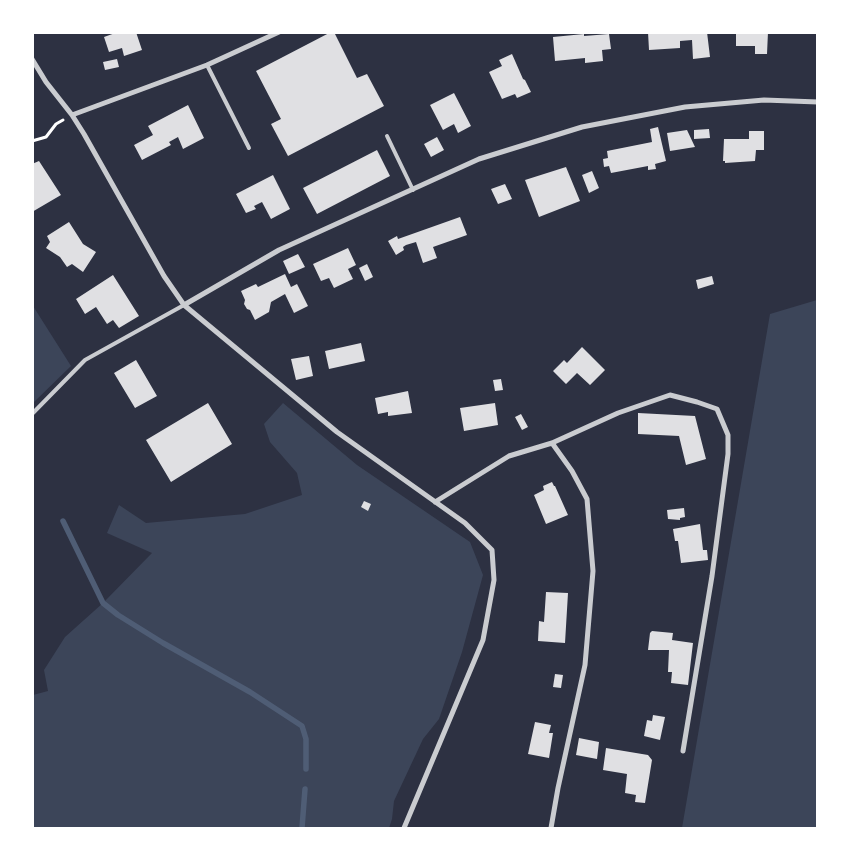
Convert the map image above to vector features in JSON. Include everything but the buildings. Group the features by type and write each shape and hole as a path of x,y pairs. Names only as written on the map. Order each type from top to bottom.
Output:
{"street":[{"path":"72,115 207,65 279,32"},
{"path":"32,59 46,82 72,115 164,276 184,305 337,432 466,523 492,550 494,580 483,640 404,828"},
{"path":"184,305 279,250 479,159 582,127 685,108 764,100 818,102"},
{"path":"435,502 509,456 552,443 618,413 670,395 717,409 728,435 728,454 712,576 682,751"},
{"path":"551,828 585,665 592,571 587,499 572,471 552,443"}],"lane":[{"path":"207,65 249,148"},
{"path":"387,136 413,190"},
{"path":"32,414 85,360 184,305"}],"path":[{"path":"32,142 46,136 56,124 72,115"}],"shaded area":[{"path":"817,300 817,828 682,828 770,314"},
{"path":"33,306 71,366 32,403"},
{"path":"283,403 357,465 470,542 483,575 462,652 439,719 423,739 394,801 389,828 33,828 33,695 48,691 44,670 65,637 103,603 152,553 107,533 119,505 146,523 245,514 302,495 297,473 270,442 264,424"}],"waterway":[{"path":"63,521 103,603 118,615 163,643 250,692 302,726 306,739 306,769"},
{"path":"302,828 305,789"}]}
